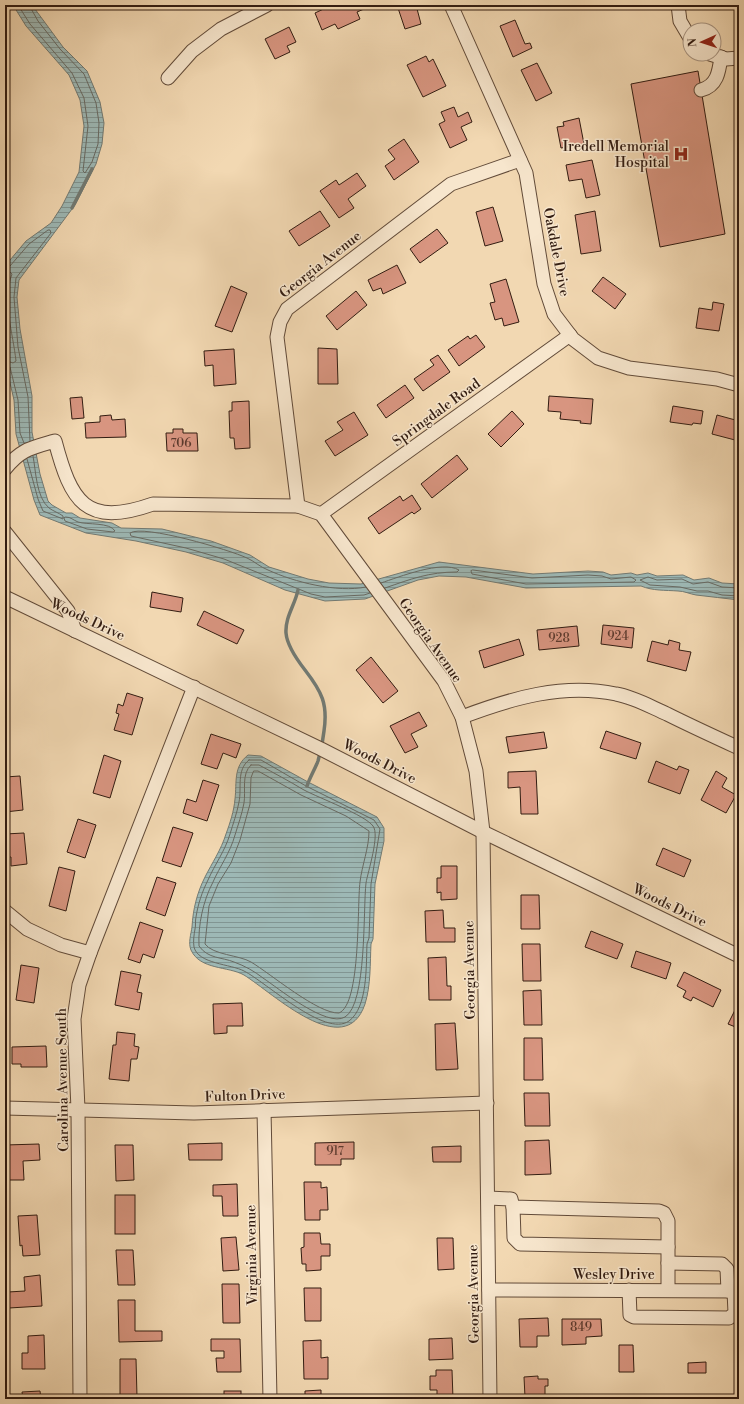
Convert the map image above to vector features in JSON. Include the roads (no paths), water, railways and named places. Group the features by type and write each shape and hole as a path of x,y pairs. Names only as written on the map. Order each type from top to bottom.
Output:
{"street":[{"path":"168,78 192,51 221,29 267,5"},
{"name":"Oakdale Drive","path":"451,5 526,173 544,284 554,314 570,335 598,358 628,368 717,379 739,385"},
{"path":"678,5 680,21 682,24"},
{"path":"722,58 739,58"},
{"path":"701,90 708,88 713,84 717,77 716,62"},
{"name":"Georgia Avenue","path":"298,506 277,337 280,322 287,309 451,184 520,160"},
{"name":"Springdale Road","path":"321,514 570,335"},
{"path":"5,469 21,452 32,447 49,443 74,495 92,509 113,514 134,511 153,504 298,506 321,514"},
{"name":"Georgia Avenue","path":"321,514 444,681 462,717 476,771 483,832 490,1399"},
{"path":"5,532 68,611 76,631"},
{"name":"Woods Drive","path":"5,597 322,749 483,832 739,956"},
{"name":"Carolina Avenue South","path":"80,1399 78,1110 74,1019 79,986 90,953 194,687"},
{"path":"462,717 504,702 548,692 583,690 617,694 637,700 739,748"},
{"path":"5,910 27,929 61,945 90,953"},
{"name":"Fulton Drive","path":"5,1108 194,1113 487,1103"},
{"name":"Virginia Avenue","path":"264,1110 270,1399"},
{"path":"488,1198 511,1199 513,1207 514,1238 520,1244 668,1247"},
{"path":"513,1207 659,1211 664,1213 668,1220 668,1290"},
{"path":"629,1290 630,1315 634,1317 729,1318 735,1313 734,1291 727,1269 722,1264 668,1263"},
{"name":"Wesley Drive","path":"489,1290 734,1291"}],"water":[{"path":"13,5 32,5 63,47 87,71 100,102 104,123 102,144 96,164 75,205 19,280 17,297 20,329 32,396 32,432 40,474 48,501 52,505 66,513 72,513 80,518 112,523 121,528 162,529 211,541 250,555 269,567 308,579 329,583 361,584 439,562 533,574 588,571 603,572 611,575 631,573 637,575 648,573 657,576 683,575 694,580 709,578 722,583 739,584 739,600 696,595 680,591 655,590 641,586 526,588 466,577 439,576 418,580 365,599 325,601 285,590 223,563 186,552 136,541 86,533 40,515 34,500 16,434 14,400 7,370 5,353 5,266 26,241 51,223 62,206 79,172 84,126 80,100 69,75 26,26"},
{"path":"248,755 261,756 377,817 384,828 384,841 375,884 373,939 371,944 370,974 367,997 365,1004 355,1020 342,1027 326,1025 308,1018 290,1008 244,975 215,967 201,961 191,950 190,938 194,907 202,883 224,840 234,808 238,770 243,760"}],"waterway":[{"path":"72,208 92,169"},
{"path":"298,590 287,622 287,638 296,658 320,692 325,713 324,735 320,754 307,786"}],"place":[{"name":"Iredell Memorial Hospital","path":"681,154"}]}
